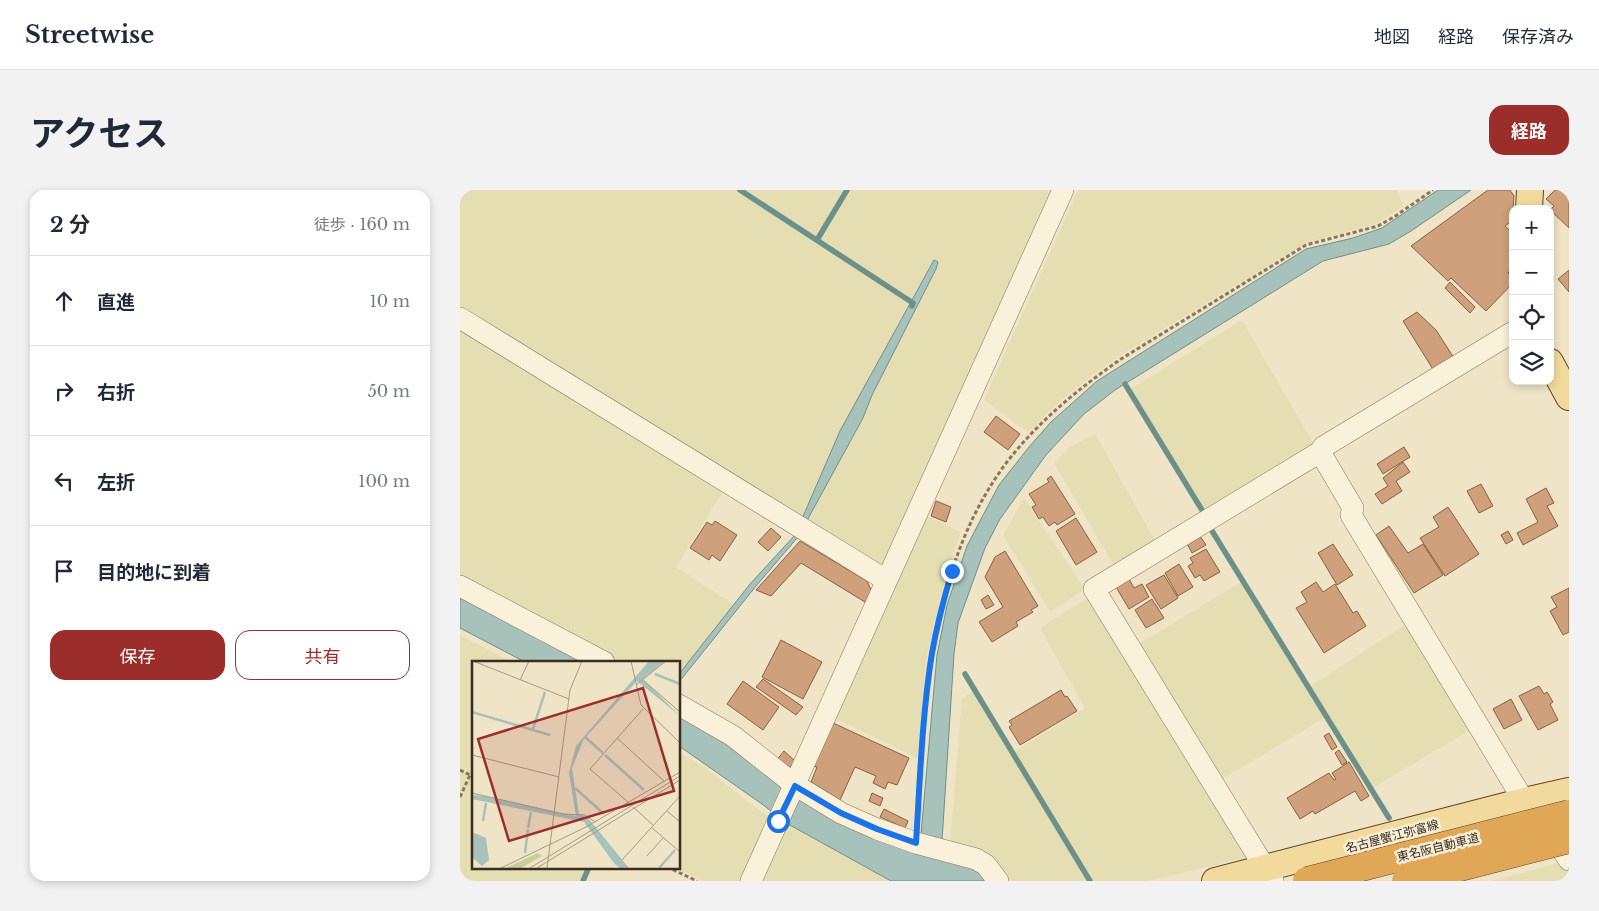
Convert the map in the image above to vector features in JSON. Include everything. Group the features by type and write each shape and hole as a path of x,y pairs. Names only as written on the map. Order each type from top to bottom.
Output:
{"highway":[{"name":"東名阪自動車道","path":"1307,881 1569,814"},
{"name":"東名阪自動車道","path":"1406,881 1569,839"}],"main road":[{"path":"1529,205 1530,190"},
{"path":"1554,369 1569,397"},
{"name":"名古屋蟹江弥富線","path":"1215,881 1269,875 1526,800 1569,791"}],"street":[{"path":"751,881 1063,190"},
{"path":"460,318 886,580"},
{"path":"1269,875 1094,590 1320,452 1323,447 1509,334"},
{"path":"1320,452 1353,508 1351,515 1526,800 1569,860"},
{"path":"460,586 602,661"},
{"path":"680,706 733,736 795,786 841,813 877,829 917,843 976,859 986,865 998,881"}],"path":[{"path":"917,843 921,758 932,654 942,605 964,538 979,506 1005,465 1051,414 1095,377 1121,360 1306,245 1378,226 1433,190"},
{"path":"460,770 472,776 460,797"},
{"path":"669,868 697,881"}],"shaded area":[{"path":"460,190 1058,190 889,562 874,566 805,521 863,418 872,395 936,269 934,260 840,431 802,521 460,307"},
{"path":"1078,190 1397,190 1403,206 1378,223 1306,243 1117,357 1071,392 1043,417 1029,433 984,400"},
{"path":"1242,320 1317,450 1207,518 1129,390"},
{"path":"460,329 724,490 676,567 734,605 680,673 680,661 611,661 460,580"},
{"path":"1095,434 1157,544 1116,569 1054,463 1070,447"},
{"path":"1024,498 1085,589 1050,612 1003,535"},
{"path":"924,515 961,532 947,571 927,654 917,758 834,718"},
{"path":"1243,581 1309,687 1405,625 1470,730 1371,789 1326,717 1219,781 1134,647"},
{"path":"1092,596 1253,856 1149,881 1007,881 950,845 962,698 975,691 1012,753 1085,708 1040,628"},
{"path":"460,635 510,661 472,661 472,868 586,868 580,881 460,881"},
{"path":"680,753 705,768 768,817 740,881 704,881 675,868 680,868"},
{"path":"788,824 891,881 760,881"},
{"path":"1562,862 1569,870 1569,881 1492,881"}],"water":[{"path":"1438,190 1471,190 1389,244 1323,261 1115,390 1084,414 1046,455 1000,519 985,548 958,623 954,654 942,841 978,870 987,881 891,881 788,824 680,747 680,713 729,742 787,790 921,834 937,655 947,605 967,546 999,485 1051,422 1097,381 1306,249 1353,238 1382,228"},
{"path":"934,260 938,262 872,395 863,418 798,537 680,681 680,673 750,584 795,535 840,431"},
{"path":"460,592 585,661 523,661 460,628"}],"building":[{"path":"1488,190 1510,190 1514,196 1513,205 1509,205 1509,223 1505,226 1509,230 1509,287 1486,311 1451,278 1448,281 1411,246"},
{"path":"1555,190 1569,190 1569,228 1554,214 1554,205 1546,199"},
{"path":"1569,270 1569,292 1558,279"},
{"path":"1450,282 1475,307 1470,313 1445,288"},
{"path":"1417,312 1436,330 1454,358 1434,371 1403,321"},
{"path":"996,416 1020,434 1008,450 984,432"},
{"path":"1404,447 1410,457 1383,474 1377,464"},
{"path":"1403,462 1410,472 1396,481 1402,491 1382,504 1375,494 1388,486 1383,478"},
{"path":"1051,476 1075,514 1057,525 1055,522 1049,526 1043,517 1039,519 1032,507 1036,505 1029,494 1049,482 1047,479"},
{"path":"1481,484 1493,506 1479,513 1467,491"},
{"path":"1546,488 1554,503 1547,506 1558,526 1523,545 1517,533 1538,522 1526,499"},
{"path":"936,501 951,507 946,522 931,516"},
{"path":"1448,507 1479,554 1445,576 1420,538 1439,527 1433,517"},
{"path":"1076,518 1097,552 1076,565 1056,531"},
{"path":"715,521 737,535 720,561 712,555 709,560 690,548 707,522 712,525"},
{"path":"1389,526 1408,553 1423,544 1443,575 1414,593 1376,535"},
{"path":"771,528 781,537 768,551 758,542"},
{"path":"1508,531 1513,540 1506,544 1501,535"},
{"path":"1198,533 1206,545 1192,553 1185,540"},
{"path":"800,541 867,581 872,592 865,602 801,563 771,596 756,590"},
{"path":"1333,544 1353,575 1337,585 1318,553"},
{"path":"1206,549 1220,572 1204,581 1200,575 1195,578 1188,566 1193,563 1190,558"},
{"path":"1005,551 1038,606 1031,610 1033,612 1016,622 1018,626 992,642 979,622 1003,607 985,577 995,557"},
{"path":"1179,564 1193,587 1178,596 1165,573"},
{"path":"1164,575 1178,598 1161,609 1146,585"},
{"path":"1129,579 1134,588 1142,584 1149,597 1129,609 1116,587"},
{"path":"1316,582 1323,592 1335,584 1353,613 1357,611 1366,626 1324,653 1296,608 1307,602 1301,592"},
{"path":"1569,588 1569,632 1563,635 1550,611 1557,607 1551,597"},
{"path":"988,595 994,605 986,609 981,600"},
{"path":"1152,599 1164,618 1146,628 1135,610"},
{"path":"781,640 822,662 803,699 762,677"},
{"path":"763,679 803,707 796,715 756,687"},
{"path":"743,681 779,707 763,730 727,704"},
{"path":"1539,686 1544,694 1547,692 1553,702 1550,704 1558,720 1538,730 1519,696"},
{"path":"1061,690 1077,711 1020,745 1009,727 1012,725 1009,721"},
{"path":"1511,699 1522,720 1504,729 1493,709"},
{"path":"833,723 909,758 897,785 888,782 885,789 873,783 876,776 855,767 840,800 811,782 817,767 813,766"},
{"path":"1329,733 1337,747 1332,750 1324,736"},
{"path":"1339,750 1347,762 1342,765 1335,753"},
{"path":"784,751 795,761 788,770 776,761"},
{"path":"1349,762 1369,796 1361,801 1355,791 1315,814 1313,811 1300,819 1287,798 1329,773 1334,780 1336,779 1332,773"},
{"path":"872,793 883,798 880,806 869,801"},
{"path":"884,809 908,821 905,828 880,817"}],"waterway":[{"path":"740,190 913,303 912,306"},
{"path":"817,240 847,190"},
{"path":"1125,384 1205,515"},
{"path":"1209,526 1389,818"},
{"path":"965,674 1090,881"},
{"path":"583,881 589,868"}],"route":[{"path":"778,821 795,786 841,813 916,843 921,758 932,654 942,605 952,571"}]}
